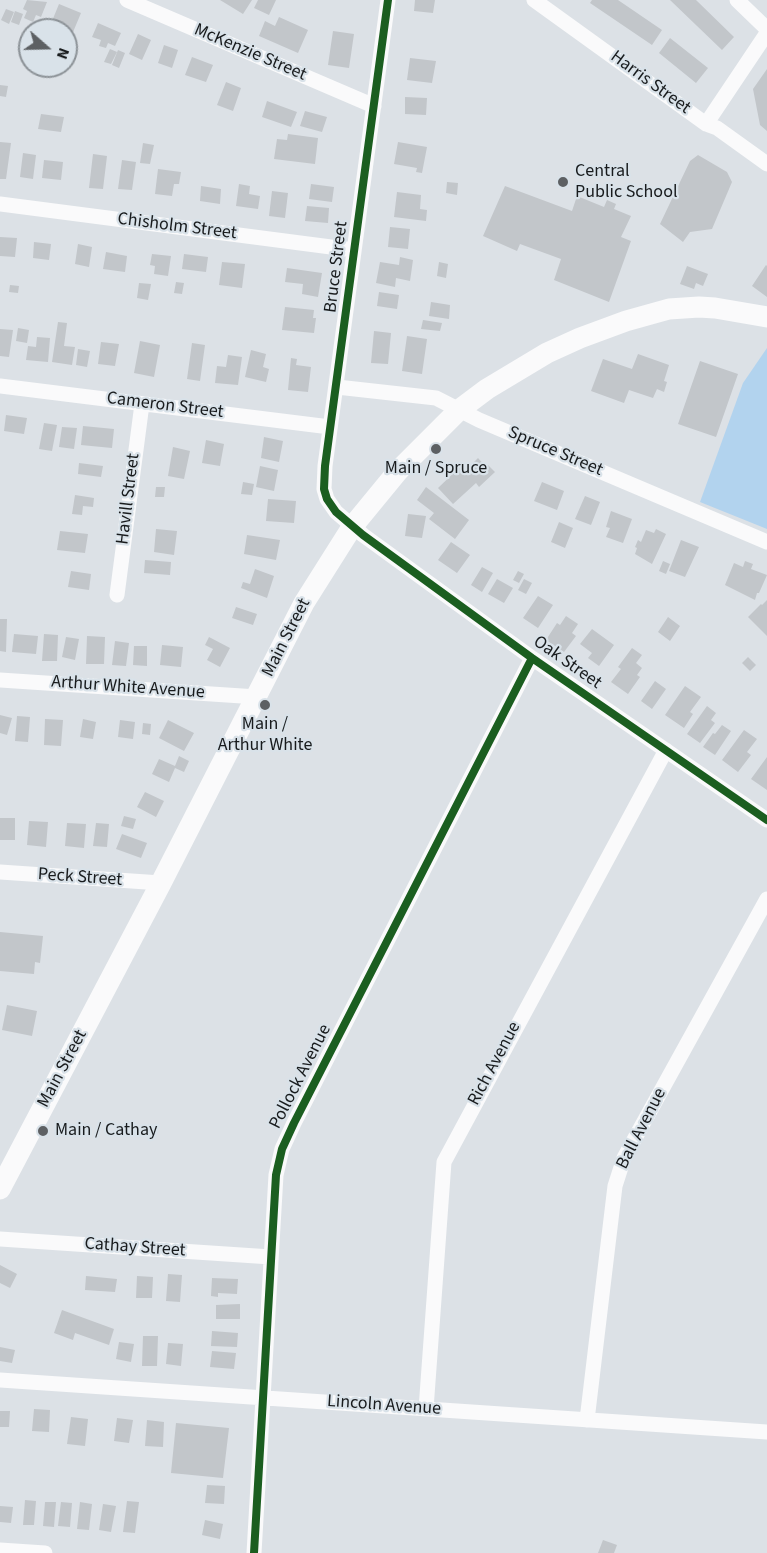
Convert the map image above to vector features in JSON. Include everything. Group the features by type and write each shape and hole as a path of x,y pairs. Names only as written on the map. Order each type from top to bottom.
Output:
{"main road":[{"name":"Main Street","path":"0,1189 161,883 301,609 352,527 408,460 459,410 503,378 547,353 580,338 656,312 699,307 767,317"}],"street":[{"name":"McKenzie Street","path":"127,0 374,106"},
{"name":"Bruce Street","path":"352,527 336,512 327,499 324,489 330,427 388,0"},
{"name":"Harris Street","path":"534,0 706,124 717,128 767,164"},
{"path":"737,0 767,29"},
{"path":"706,124 767,33"},
{"name":"Chisholm Street","path":"0,204 354,250"},
{"name":"Cameron Street","path":"0,386 330,427"},
{"name":"Spruce Street","path":"337,387 436,398 479,420 767,542"},
{"name":"Havill Street","path":"117,595 142,404"},
{"name":"Oak Street","path":"352,527 532,658 767,820"},
{"name":"Pollock Avenue","path":"254,1553 276,1175 282,1149 532,658"},
{"name":"Arthur White Avenue","path":"0,680 257,697"},
{"name":"Rich Avenue","path":"426,1409 444,1162 666,750"},
{"name":"Peck Street","path":"0,872 161,883"},
{"name":"Ball Avenue","path":"587,1420 615,1186 624,1158 767,898"},
{"name":"Cathay Street","path":"0,1239 271,1257"},
{"name":"Lincoln Avenue","path":"0,1380 767,1432"},
{"path":"0,1550 45,1553"}],"shaded area":[{"path":"767,348 767,529 700,502 743,383"}],"building":[{"path":"27,0 47,2 41,17 36,15 35,18 24,18 27,11 23,9"},
{"path":"220,0 252,0 243,14"},
{"path":"258,0 276,0 269,15 254,8"},
{"path":"415,0 435,0 433,13 414,11"},
{"path":"592,0 618,0 662,30 652,45 590,3"},
{"path":"670,0 696,0 734,37 722,50"},
{"path":"59,4 81,13 78,20 78,18 53,18"},
{"path":"6,9 14,12 9,24 1,20"},
{"path":"15,11 23,14 22,18 18,18 18,25 11,22"},
{"path":"279,17 308,30 298,53 259,36 265,21 275,26"},
{"path":"98,23 121,33 115,46 108,43 106,48 99,46 101,40 92,37"},
{"path":"333,31 354,34 349,68 328,65"},
{"path":"138,34 151,40 142,60 129,54"},
{"path":"670,38 708,68 696,83 659,53"},
{"path":"164,45 178,50 172,68 158,63"},
{"path":"110,49 117,52 111,64 104,62"},
{"path":"118,50 125,53 119,68 112,65"},
{"path":"192,57 213,65 206,82 185,75"},
{"path":"410,58 436,61 432,83 407,80"},
{"path":"767,69 767,131 760,125 753,89"},
{"path":"226,82 241,88 233,111 217,105"},
{"path":"0,85 8,86 6,97 0,96"},
{"path":"405,97 427,98 426,115 405,114"},
{"path":"267,101 297,112 291,127 262,117"},
{"path":"305,111 327,117 322,132 300,126"},
{"path":"41,114 64,117 61,132 38,129"},
{"path":"288,134 318,138 315,164 274,159 277,139 287,140"},
{"path":"0,142 11,143 6,179 0,179"},
{"path":"398,142 427,147 422,173 416,172 417,168 394,164"},
{"path":"143,143 154,145 150,164 140,163"},
{"path":"23,153 36,155 33,179 20,177"},
{"path":"93,154 107,156 103,189 89,188"},
{"path":"698,155 727,172 732,182 712,229 690,232 683,242 660,224 690,161"},
{"path":"44,160 63,162 61,180 42,178"},
{"path":"122,160 136,162 132,190 118,189"},
{"path":"158,169 181,172 179,184 174,184 172,196 155,194"},
{"path":"447,182 458,183 457,195 446,193"},
{"path":"239,184 250,186 249,194 260,196 258,209 236,206"},
{"path":"311,184 334,187 332,202 309,199"},
{"path":"201,186 221,189 220,204 200,201"},
{"path":"505,186 572,211 577,196 604,207 607,200 616,204 614,209 631,216 621,237 631,241 609,302 554,280 561,259 520,244 517,251 483,236"},
{"path":"272,191 288,193 285,218 269,216"},
{"path":"397,192 421,195 420,209 427,210 426,221 394,217"},
{"path":"307,206 329,208 328,223 305,221"},
{"path":"390,227 410,229 408,249 388,247"},
{"path":"0,237 17,238 15,257 0,256"},
{"path":"34,242 51,244 49,260 33,258"},
{"path":"78,244 92,247 89,267 75,264"},
{"path":"106,252 127,256 125,272 103,269"},
{"path":"152,254 171,256 168,276 154,274 155,266 150,265"},
{"path":"184,254 208,257 206,272 182,269"},
{"path":"400,257 413,260 410,281 396,278 395,287 376,283 380,262 399,265"},
{"path":"222,262 245,264 242,288 219,285"},
{"path":"439,262 448,264 446,278 437,276"},
{"path":"687,266 708,274 703,286 696,283 694,289 680,284"},
{"path":"767,266 767,297 752,286"},
{"path":"287,268 322,273 318,297 302,294 303,284 285,282"},
{"path":"176,282 184,283 182,294 174,293"},
{"path":"139,283 151,284 148,300 137,298"},
{"path":"10,285 19,286 18,293 9,292"},
{"path":"379,292 399,295 397,309 377,306"},
{"path":"431,302 450,305 449,319 429,316"},
{"path":"285,307 314,310 313,318 316,318 314,333 282,330"},
{"path":"423,320 442,323 440,331 421,329"},
{"path":"58,322 67,323 64,346 75,347 72,365 52,362"},
{"path":"18,328 29,330 27,343 16,341"},
{"path":"0,329 13,330 9,357 0,356"},
{"path":"374,331 391,333 388,364 371,363"},
{"path":"407,336 427,339 422,374 402,371"},
{"path":"37,337 50,338 48,362 26,360 28,346 36,347"},
{"path":"140,341 160,345 154,377 134,373"},
{"path":"101,342 119,344 115,366 98,364"},
{"path":"192,343 205,345 200,381 187,379"},
{"path":"78,349 90,351 87,367 76,365"},
{"path":"251,350 266,354 263,367 269,369 266,382 245,377"},
{"path":"638,354 669,365 664,381 667,382 664,392 657,389 653,398 629,390 624,403 591,391 603,359 632,369"},
{"path":"228,355 242,357 238,385 215,383 217,366 226,367"},
{"path":"291,358 297,359 296,365 311,367 308,392 288,390"},
{"path":"700,361 738,374 716,437 678,424"},
{"path":"6,415 27,418 24,434 4,431"},
{"path":"44,423 57,425 52,451 39,449"},
{"path":"83,426 114,429 112,448 81,445"},
{"path":"62,427 77,428 74,449 59,447"},
{"path":"264,437 283,441 279,462 261,458"},
{"path":"206,440 224,444 220,466 202,463"},
{"path":"173,447 190,451 184,479 168,476"},
{"path":"478,458 486,467 488,465 495,472 479,487 476,483 453,504 438,488 463,464 467,469"},
{"path":"79,463 103,466 101,477 78,474"},
{"path":"260,466 278,470 274,491 256,487"},
{"path":"243,482 254,484 252,495 241,494"},
{"path":"542,482 564,491 557,510 534,501"},
{"path":"156,487 165,487 164,497 155,497"},
{"path":"426,487 469,520 455,539 429,519 434,513 417,500"},
{"path":"75,495 94,498 93,507 83,506 82,515 72,514"},
{"path":"585,496 600,502 591,525 575,519"},
{"path":"268,499 296,501 294,523 266,521"},
{"path":"611,511 632,519 623,543 606,537 610,528 606,527"},
{"path":"408,514 426,516 422,538 405,536"},
{"path":"559,522 573,528 565,548 551,542"},
{"path":"156,529 177,531 174,555 154,552"},
{"path":"656,529 666,534 652,564 635,554 637,548 635,547 638,540 641,542 646,530 654,533"},
{"path":"60,531 88,534 85,553 57,550"},
{"path":"247,535 280,540 276,560 244,554"},
{"path":"681,540 699,547 685,577 669,571"},
{"path":"451,542 470,555 457,573 438,560"},
{"path":"145,560 171,562 170,575 144,573"},
{"path":"663,561 670,564 666,574 659,571"},
{"path":"745,561 753,564 751,569 767,575 755,600 725,585 734,563 743,567"},
{"path":"482,567 493,573 482,592 471,585"},
{"path":"255,569 274,576 267,598 241,588 243,582 250,584"},
{"path":"71,571 91,574 89,590 68,587"},
{"path":"518,571 524,574 519,583 513,580"},
{"path":"497,579 513,588 504,603 488,594"},
{"path":"524,579 532,583 526,594 518,590"},
{"path":"538,596 553,605 538,628 523,618"},
{"path":"767,600 767,636 748,617"},
{"path":"236,607 257,614 253,625 232,618"},
{"path":"566,616 578,624 572,633 576,636 564,652 546,640 557,623 560,625"},
{"path":"668,617 680,626 670,641 658,632"},
{"path":"0,619 7,619 6,652 0,651"},
{"path":"592,629 614,645 599,666 588,658 592,653 580,644"},
{"path":"14,634 38,636 36,654 12,652"},
{"path":"44,634 58,635 57,661 42,661"},
{"path":"87,636 105,637 104,664 86,664"},
{"path":"66,637 79,639 75,660 62,657"},
{"path":"209,637 230,648 220,667 207,660 213,649 205,645"},
{"path":"115,641 129,643 126,666 112,665"},
{"path":"162,645 183,647 181,667 160,665"},
{"path":"134,646 147,646 147,666 133,665"},
{"path":"632,648 642,655 636,663 642,668 637,675 640,677 628,694 611,682 621,669 618,667"},
{"path":"748,657 756,665 750,671 742,663"},
{"path":"655,681 666,689 652,709 641,701"},
{"path":"685,686 701,697 690,712 693,714 684,728 665,715"},
{"path":"707,706 716,713 711,720 715,723 700,743 687,734"},
{"path":"0,715 12,718 7,735 0,733"},
{"path":"17,716 30,717 28,742 15,741"},
{"path":"45,719 63,720 61,746 44,745"},
{"path":"83,719 96,722 93,739 80,737"},
{"path":"120,720 135,722 133,739 118,737"},
{"path":"168,720 194,733 184,751 159,738"},
{"path":"143,723 151,724 150,735 142,734"},
{"path":"722,725 731,731 715,755 703,747"},
{"path":"744,730 757,739 747,752 751,755 738,772 722,760"},
{"path":"179,756 189,761 184,772 175,768 169,782 152,774 159,759 175,766"},
{"path":"767,757 767,790 751,779"},
{"path":"145,792 164,801 156,817 137,807"},
{"path":"124,816 136,819 133,829 121,826"},
{"path":"0,818 15,818 15,840 0,840"},
{"path":"29,821 48,822 46,847 27,845"},
{"path":"67,823 86,824 84,848 65,846"},
{"path":"96,823 109,824 107,847 93,846"},
{"path":"122,834 147,843 141,858 116,849"},
{"path":"0,932 43,936 40,963 35,962 34,974 0,971"},
{"path":"7,1005 37,1011 32,1036 2,1030"},
{"path":"0,1265 17,1274 10,1288 0,1283"},
{"path":"168,1274 182,1275 180,1302 166,1301"},
{"path":"86,1276 117,1279 115,1292 85,1290"},
{"path":"137,1276 153,1277 152,1298 136,1298"},
{"path":"212,1278 238,1279 237,1294 218,1293 218,1297 211,1296"},
{"path":"240,1304 240,1319 216,1319 216,1305"},
{"path":"62,1310 114,1329 109,1345 75,1333 73,1340 54,1333"},
{"path":"212,1331 238,1333 237,1347 211,1346"},
{"path":"143,1336 158,1336 157,1366 142,1366"},
{"path":"119,1342 134,1344 131,1362 116,1359"},
{"path":"168,1343 183,1344 181,1366 166,1364"},
{"path":"0,1347 15,1350 12,1363 0,1361"},
{"path":"212,1351 236,1353 234,1369 210,1367"},
{"path":"34,1409 50,1410 49,1432 32,1431"},
{"path":"0,1411 10,1411 9,1427 0,1427"},
{"path":"71,1417 88,1419 85,1446 67,1444"},
{"path":"117,1418 133,1420 129,1443 114,1441"},
{"path":"147,1420 164,1422 163,1447 145,1446"},
{"path":"176,1423 229,1428 223,1478 171,1473"},
{"path":"207,1485 225,1486 224,1504 205,1503"},
{"path":"25,1500 36,1501 34,1525 23,1525"},
{"path":"127,1501 139,1502 135,1533 123,1532"},
{"path":"45,1502 56,1502 54,1527 43,1526"},
{"path":"61,1502 72,1503 70,1527 58,1526"},
{"path":"80,1502 92,1504 89,1530 77,1529"},
{"path":"103,1504 116,1506 111,1532 99,1530"},
{"path":"0,1506 13,1507 11,1523 0,1522"},
{"path":"205,1520 223,1524 220,1539 202,1535"},
{"path":"603,1540 617,1545 614,1553 598,1553"}],"cycle path":[{"path":"388,0 325,466 324,489 327,499 336,512 363,535 532,658 767,820"},
{"path":"254,1553 276,1175 282,1149 532,658"}],"place":[{"name":"Central Public School","path":"563,182"},
{"name":"Main / Spruce","path":"436,449"},
{"name":"Main / Arthur White","path":"265,705"},
{"name":"Main / Cathay","path":"43,1131"}]}
